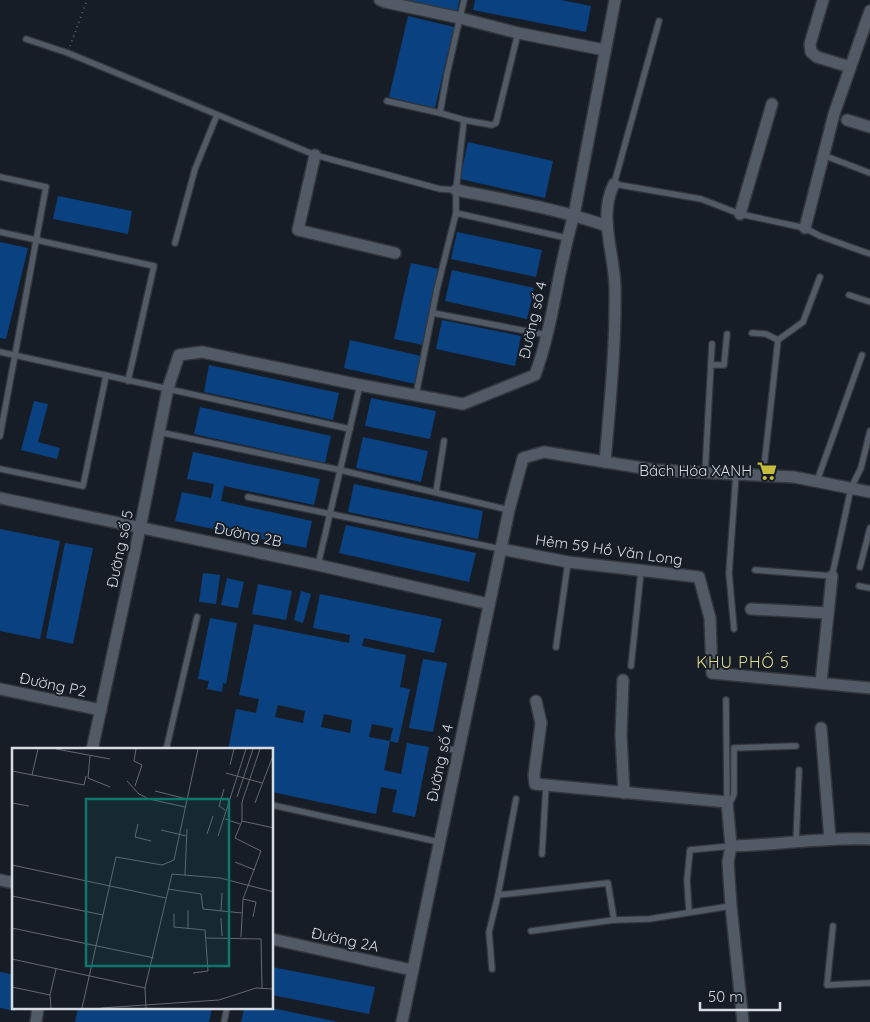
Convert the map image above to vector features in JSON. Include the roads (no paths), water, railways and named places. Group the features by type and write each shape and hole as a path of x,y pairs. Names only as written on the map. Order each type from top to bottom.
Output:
{"street":[{"path":"380,0 518,33 604,50"},
{"path":"823,0 810,44 811,52 817,57 850,67"},
{"name":"Đường số 4","path":"179,355 202,352 463,404 535,375 544,349 567,238 574,214 611,1"},
{"path":"805,228 834,114 870,11"},
{"path":"740,214 772,104"},
{"path":"847,120 870,127"},
{"path":"314,154 298,230 395,253"},
{"path":"614,184 608,195 607,226 615,284 613,364 605,462 655,470 794,478 870,492"},
{"path":"456,190 574,214 607,226"},
{"name":"Đường số 5","path":"92,748 168,388 179,355"},
{"name":"Đường số 4","path":"402,1022 500,549 523,458 544,452 605,462"},
{"name":"Đường 2B","path":"0,498 318,565 489,604"},
{"name":"Hẻm 59 Hồ Văn Long","path":"500,549 568,562 699,577 710,618 712,673 870,688"},
{"path":"821,682 832,576"},
{"path":"751,609 828,613"},
{"path":"623,680 621,735 624,793"},
{"name":"Đường P2","path":"0,689 101,710"},
{"path":"536,701 541,723 534,775 535,784 727,802 731,846 728,862 731,906 743,1022"},
{"path":"821,728 830,839"},
{"path":"731,846 796,843 830,839 870,839"},
{"name":"Đường 2A","path":"274,939 412,970"}],"lane":[{"path":"440,113 464,0"},
{"path":"659,21 614,184 701,199 740,214 805,228 820,236 870,254"},
{"path":"387,101 464,120 492,125 496,123 518,33"},
{"path":"26,39 68,53 314,154 440,189 456,190"},
{"path":"175,244 195,169 217,115"},
{"path":"416,395 437,289 456,214 456,190 464,120"},
{"path":"823,155 870,173"},
{"path":"0,177 46,187 0,436"},
{"path":"456,214 567,238"},
{"path":"0,232 154,266 128,381"},
{"path":"763,476 778,340 803,322 820,277"},
{"path":"849,295 870,302"},
{"path":"433,313 547,335"},
{"path":"752,333 766,334 778,340"},
{"path":"711,365 724,365 727,334"},
{"path":"705,473 712,344"},
{"path":"0,352 350,429"},
{"path":"817,481 862,355"},
{"path":"0,469 83,486 106,376"},
{"path":"318,565 360,385"},
{"path":"159,432 340,470 509,510"},
{"path":"755,570 832,576 851,488 861,468 870,432"},
{"path":"436,492 444,442"},
{"path":"734,628 730,573 736,474"},
{"path":"248,497 500,549"},
{"path":"860,567 870,528"},
{"path":"556,647 568,562"},
{"path":"631,666 641,571"},
{"path":"859,586 870,588"},
{"path":"166,748 197,617"},
{"path":"726,700 727,802 731,801 734,794 734,748 796,746"},
{"path":"445,749 458,750"},
{"path":"796,843 798,770"},
{"path":"542,854 546,786"},
{"path":"492,969 489,932 516,799"},
{"path":"274,805 439,842"},
{"path":"689,912 687,880 690,850 731,846"},
{"path":"498,895 608,883 614,920"},
{"path":"531,931 614,920 649,919 731,906"},
{"path":"832,926 827,985 870,983"}],"place":[{"name":"Bách Hóa XANH","path":"767,471"}],"district":[{"name":"KHU PHỐ 5","path":"743,662"}]}
